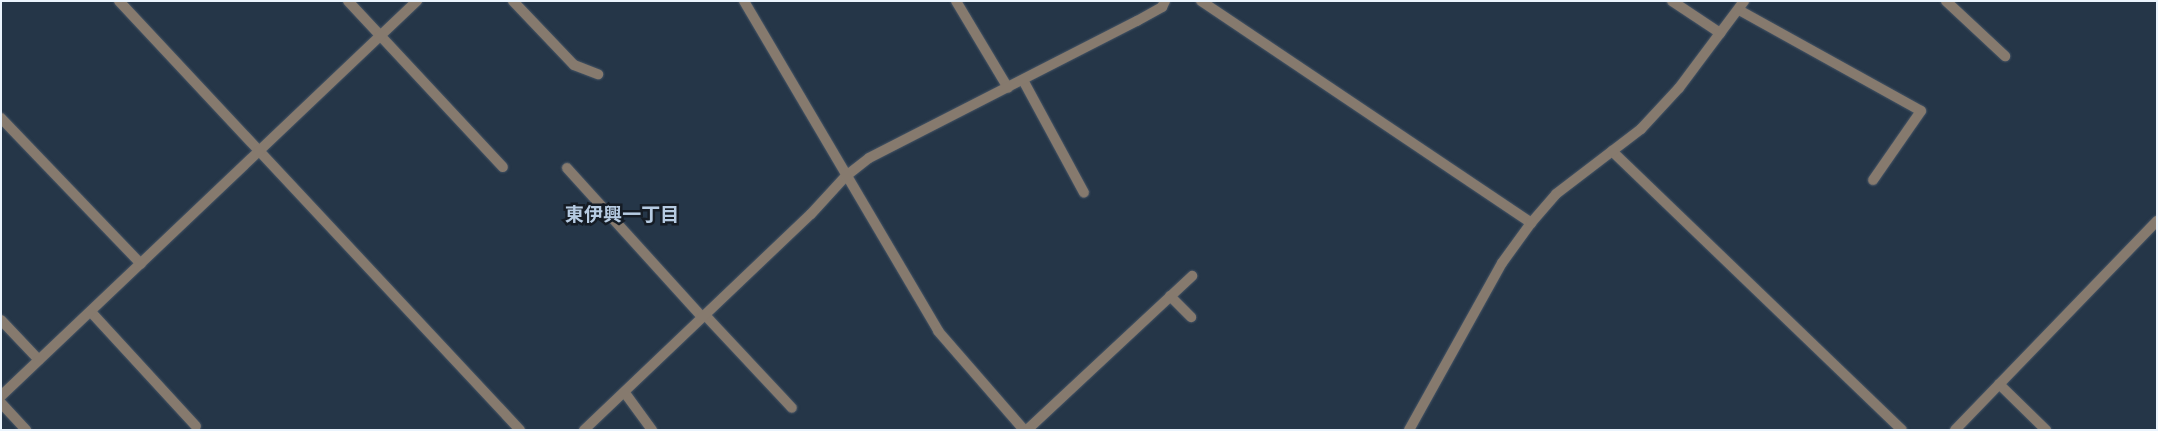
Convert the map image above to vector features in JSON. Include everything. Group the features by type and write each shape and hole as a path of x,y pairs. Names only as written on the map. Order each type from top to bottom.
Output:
{"street":[{"path":"119,1 520,430"},
{"path":"348,1 503,167"},
{"path":"1,396 417,1"},
{"path":"513,1 574,65 598,74"},
{"path":"744,1 938,331 1026,430 1192,276"},
{"path":"956,1 1008,88"},
{"path":"584,430 811,214 846,176 869,158 1162,7 1165,1"},
{"path":"1201,1 1531,222"},
{"path":"1672,1 1720,33"},
{"path":"1946,1 2005,56"},
{"path":"1409,430 1502,263 1531,222 1556,194 1641,129 1679,88 1741,6 1921,111 1873,180"},
{"path":"1023,80 1084,193"},
{"path":"1,118 141,264"},
{"path":"1612,151 1902,430"},
{"path":"567,168 792,408"},
{"path":"1955,430 2157,221"},
{"path":"1170,296 1191,317"},
{"path":"91,312 196,426"},
{"path":"1,320 39,360"},
{"path":"1999,384 2046,430"},
{"path":"625,393 652,430"},
{"path":"1,403 26,430"}],"district":[{"name":"東伊興一丁目","path":"622,215"}]}
